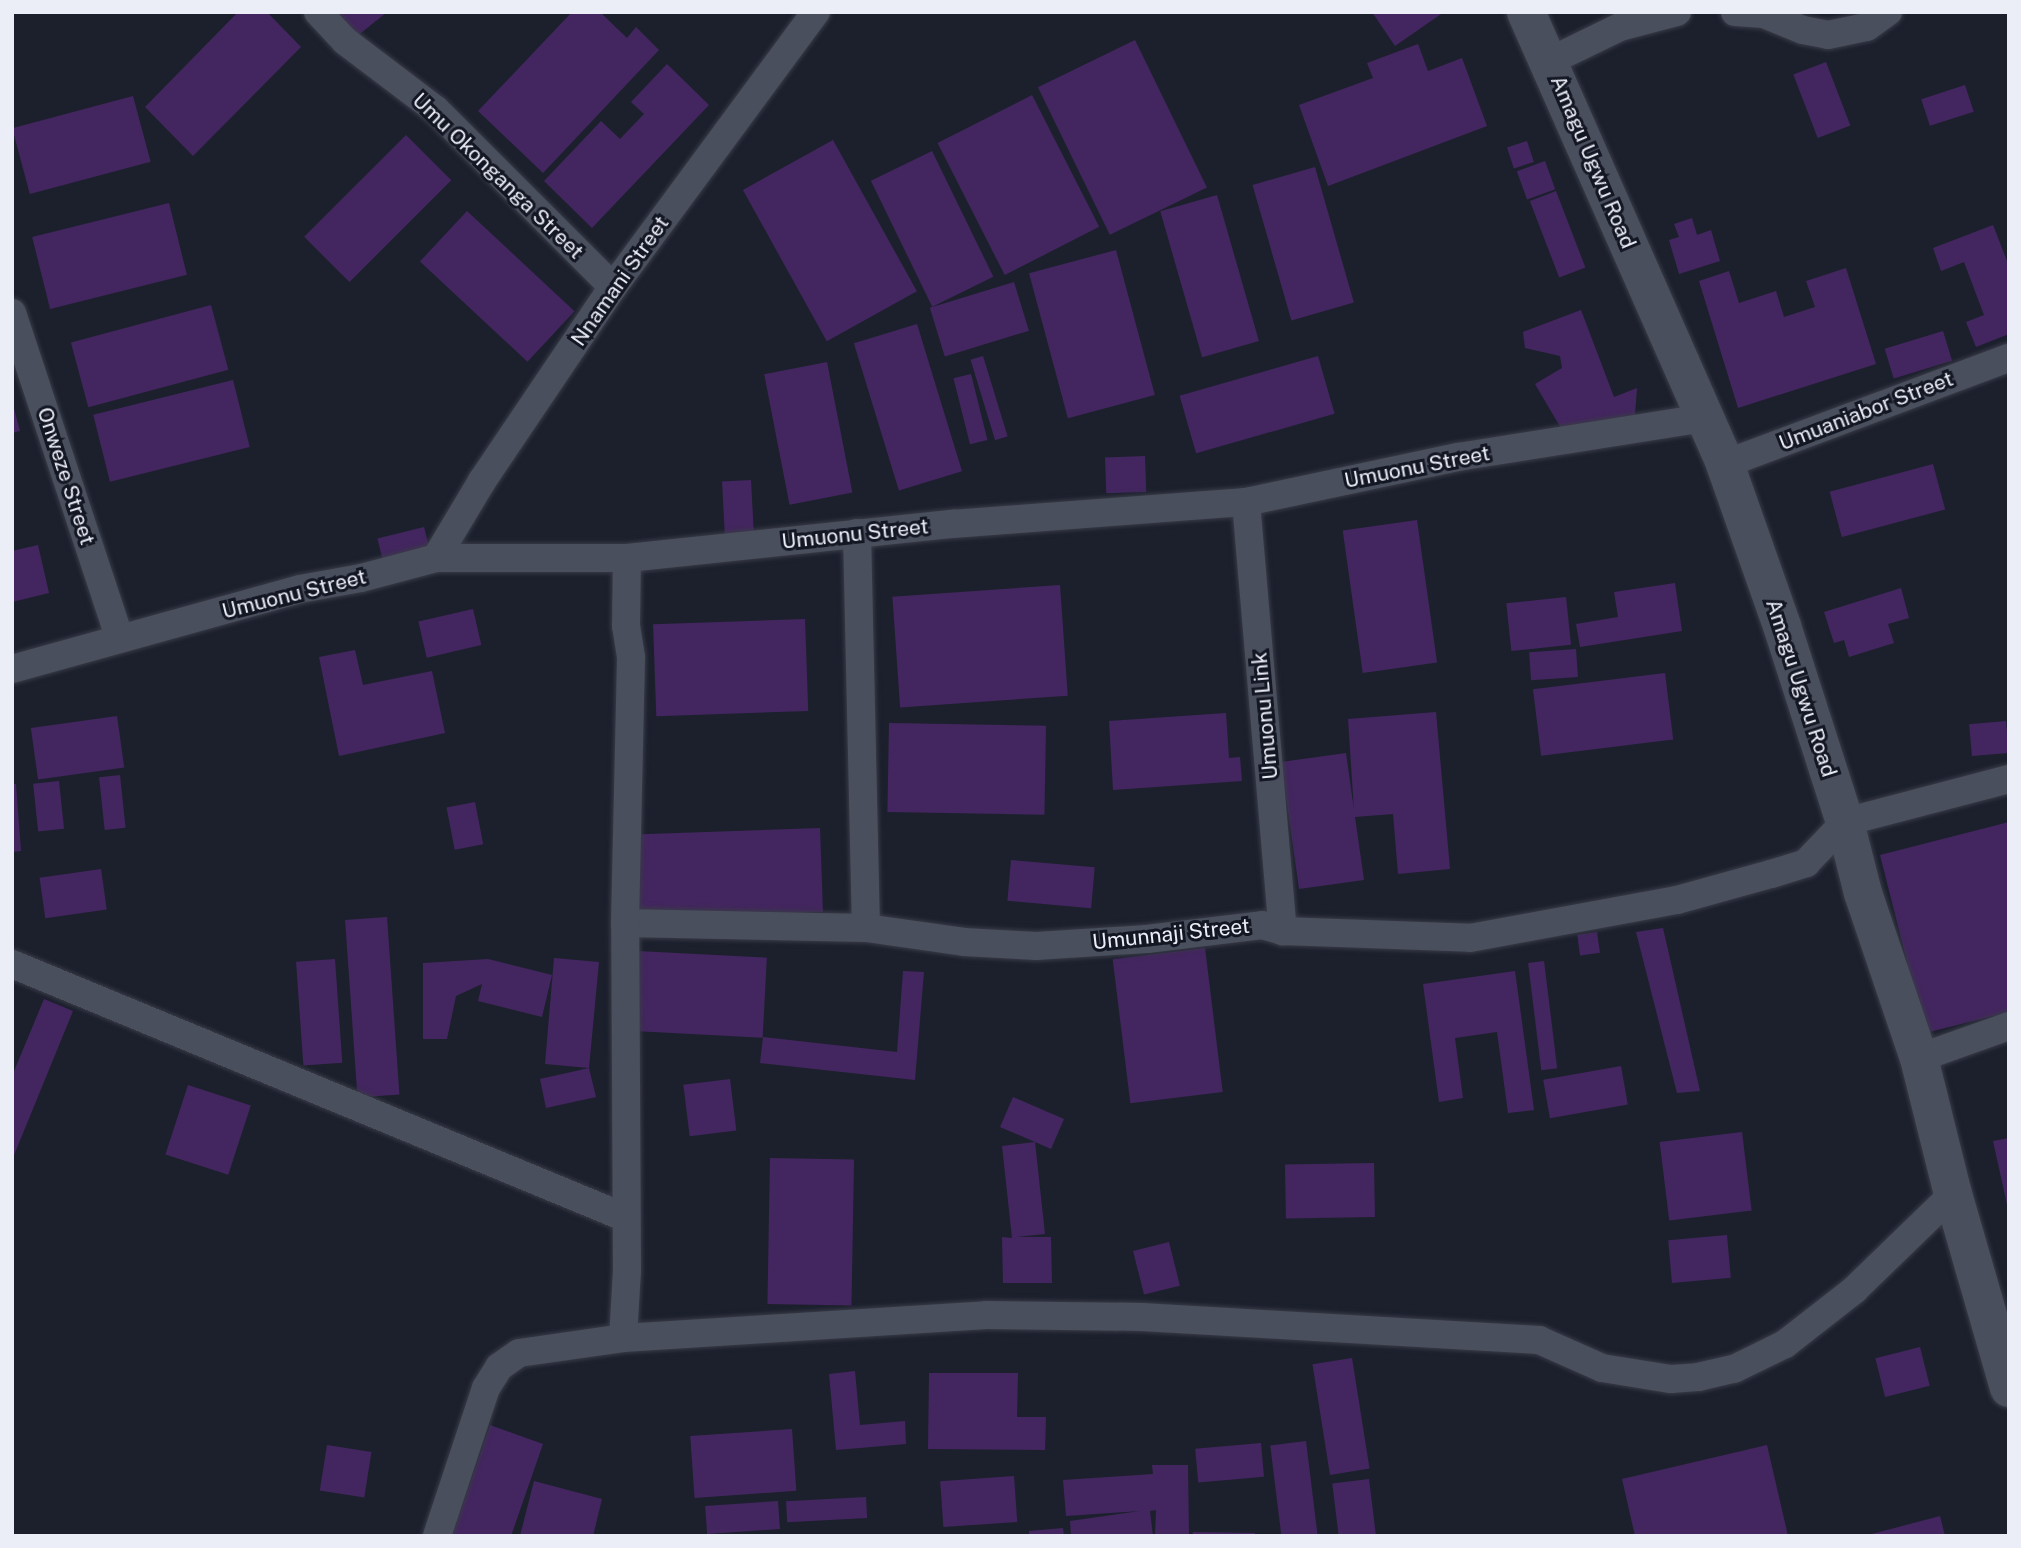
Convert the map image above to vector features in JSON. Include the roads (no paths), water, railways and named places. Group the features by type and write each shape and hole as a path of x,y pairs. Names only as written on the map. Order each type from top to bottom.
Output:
{"street":[{"name":"Umu Okonganga Street","path":"318,12 345,41 436,110 612,287"},
{"name":"Nnamani Street","path":"436,558 482,481 612,287 816,12"},
{"name":"Amagu Ugwu Road","path":"1526,12 1550,61 1725,464 1782,626 1845,822 1863,893 1919,1058 1953,1194 2009,1388"},
{"path":"1550,61 1620,27 1677,12"},
{"path":"1735,12 1764,14 1803,30 1828,35 1867,27 1888,12"},
{"name":"Onweze Street","path":"12,313 120,639"},
{"name":"Umuaniabor Street","path":"1725,464 2009,358"},
{"name":"Umuonu Street","path":"12,669 300,589 361,578 436,558 627,558 858,533 1199,503 1246,502 1458,457 1705,418"},
{"name":"Umuonu Link","path":"1246,502 1283,931"},
{"path":"858,533 866,928"},
{"path":"623,1338 626,1269 625,923 631,657 626,626 627,558"},
{"path":"1845,822 2009,779"},
{"name":"Umunnaji Street","path":"625,923 866,928 964,942 1036,946 1147,939 1262,925 1283,931 1470,938 1678,900 1806,863 1845,822"},
{"path":"12,964 339,1102 624,1217"},
{"path":"1919,1058 2009,1026"},
{"path":"437,1536 486,1388 499,1367 519,1353 623,1338 986,1315 1142,1317 1539,1340 1602,1368 1671,1379 1698,1377 1734,1369 1785,1344 1854,1290 1953,1194"}]}
